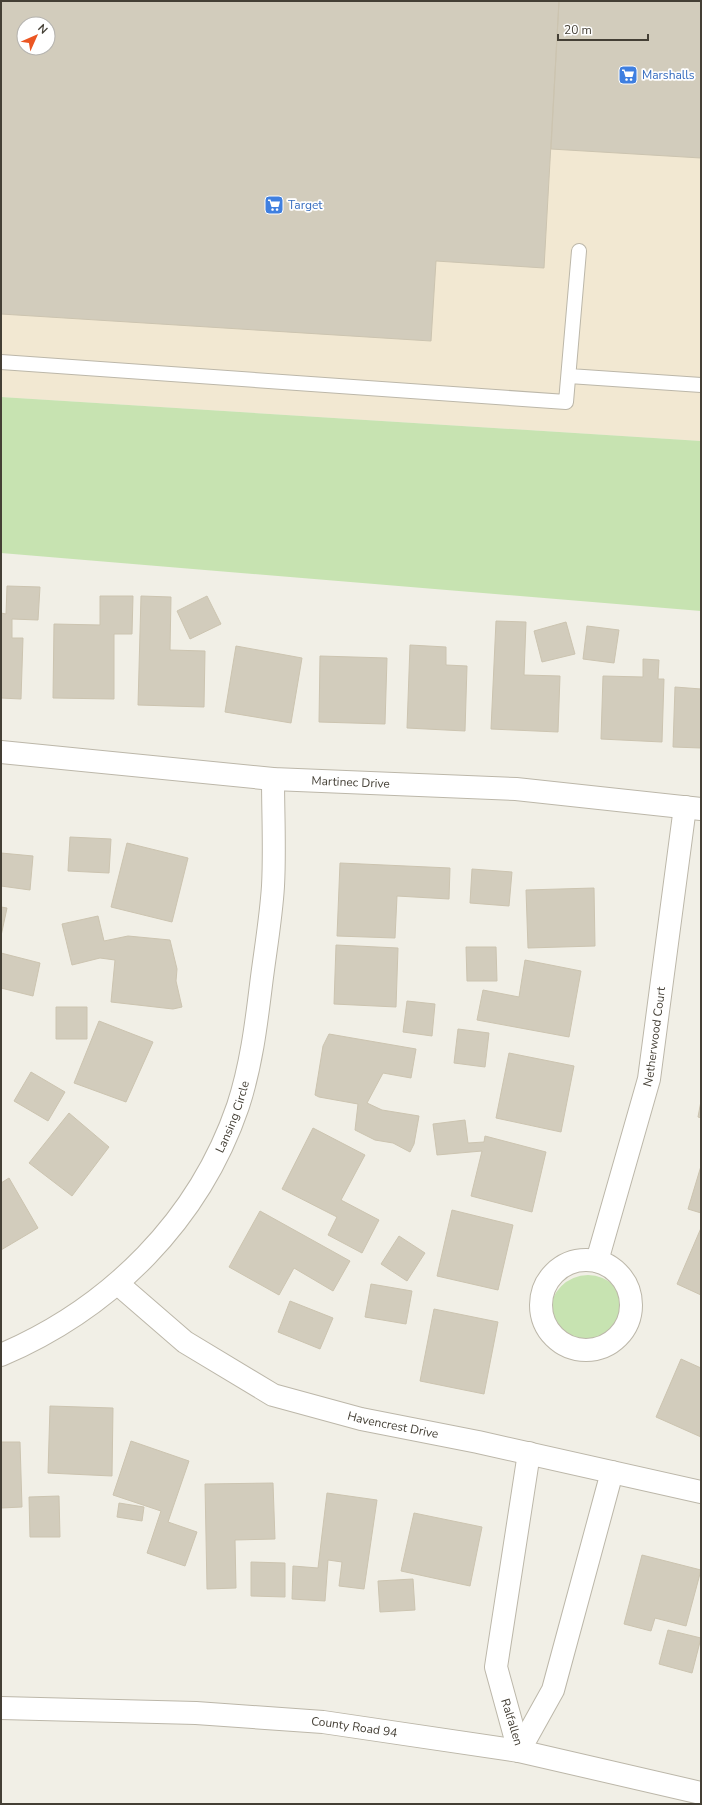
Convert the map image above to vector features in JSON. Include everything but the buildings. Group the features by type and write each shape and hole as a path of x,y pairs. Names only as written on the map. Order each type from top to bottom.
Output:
{"street":[{"name":"Martinec Drive","path":"1,752 273,779 516,789 693,808"},
{"name":"Lansing Circle","path":"1,1355 32,1342 76,1316 118,1284 148,1255 185,1210 215,1160 238,1106 253,1050 273,886 273,779"},
{"name":"Netherwood Court","path":"597,1261 649,1079 693,808"},
{"path":"579,1260 597,1261 613,1268 625,1281 632,1298 630,1316 623,1332 610,1344 593,1350 576,1349 559,1341 547,1328 541,1312 542,1294 550,1278 562,1266 579,1260"},
{"name":"Havencrest Drive","path":"118,1284 185,1342 273,1395 361,1419 478,1442 701,1492"},
{"name":"Ralfallen","path":"519,1751 496,1667 529,1454"},
{"name":"Ralfallen","path":"519,1751 554,1690 612,1472"},
{"name":"County Road 94","path":"1,1708 196,1713 323,1722 519,1751 701,1793"}],"lane":[{"path":"1,362 566,402 579,251"},
{"path":"569,376 701,385"}],"shaded area":[{"path":"1,1 701,1 701,441 1,397"}],"green space":[{"path":"1,397 701,441 701,611 1,553"},
{"path":"588,1275 602,1278 615,1286 623,1299 626,1313 623,1327 615,1340 602,1348 588,1351 574,1348 561,1340 553,1327 550,1313 553,1299 561,1286 574,1278"}],"place":[{"name":"Marshalls","path":"628,75"},
{"name":"Target","path":"274,205"}]}
